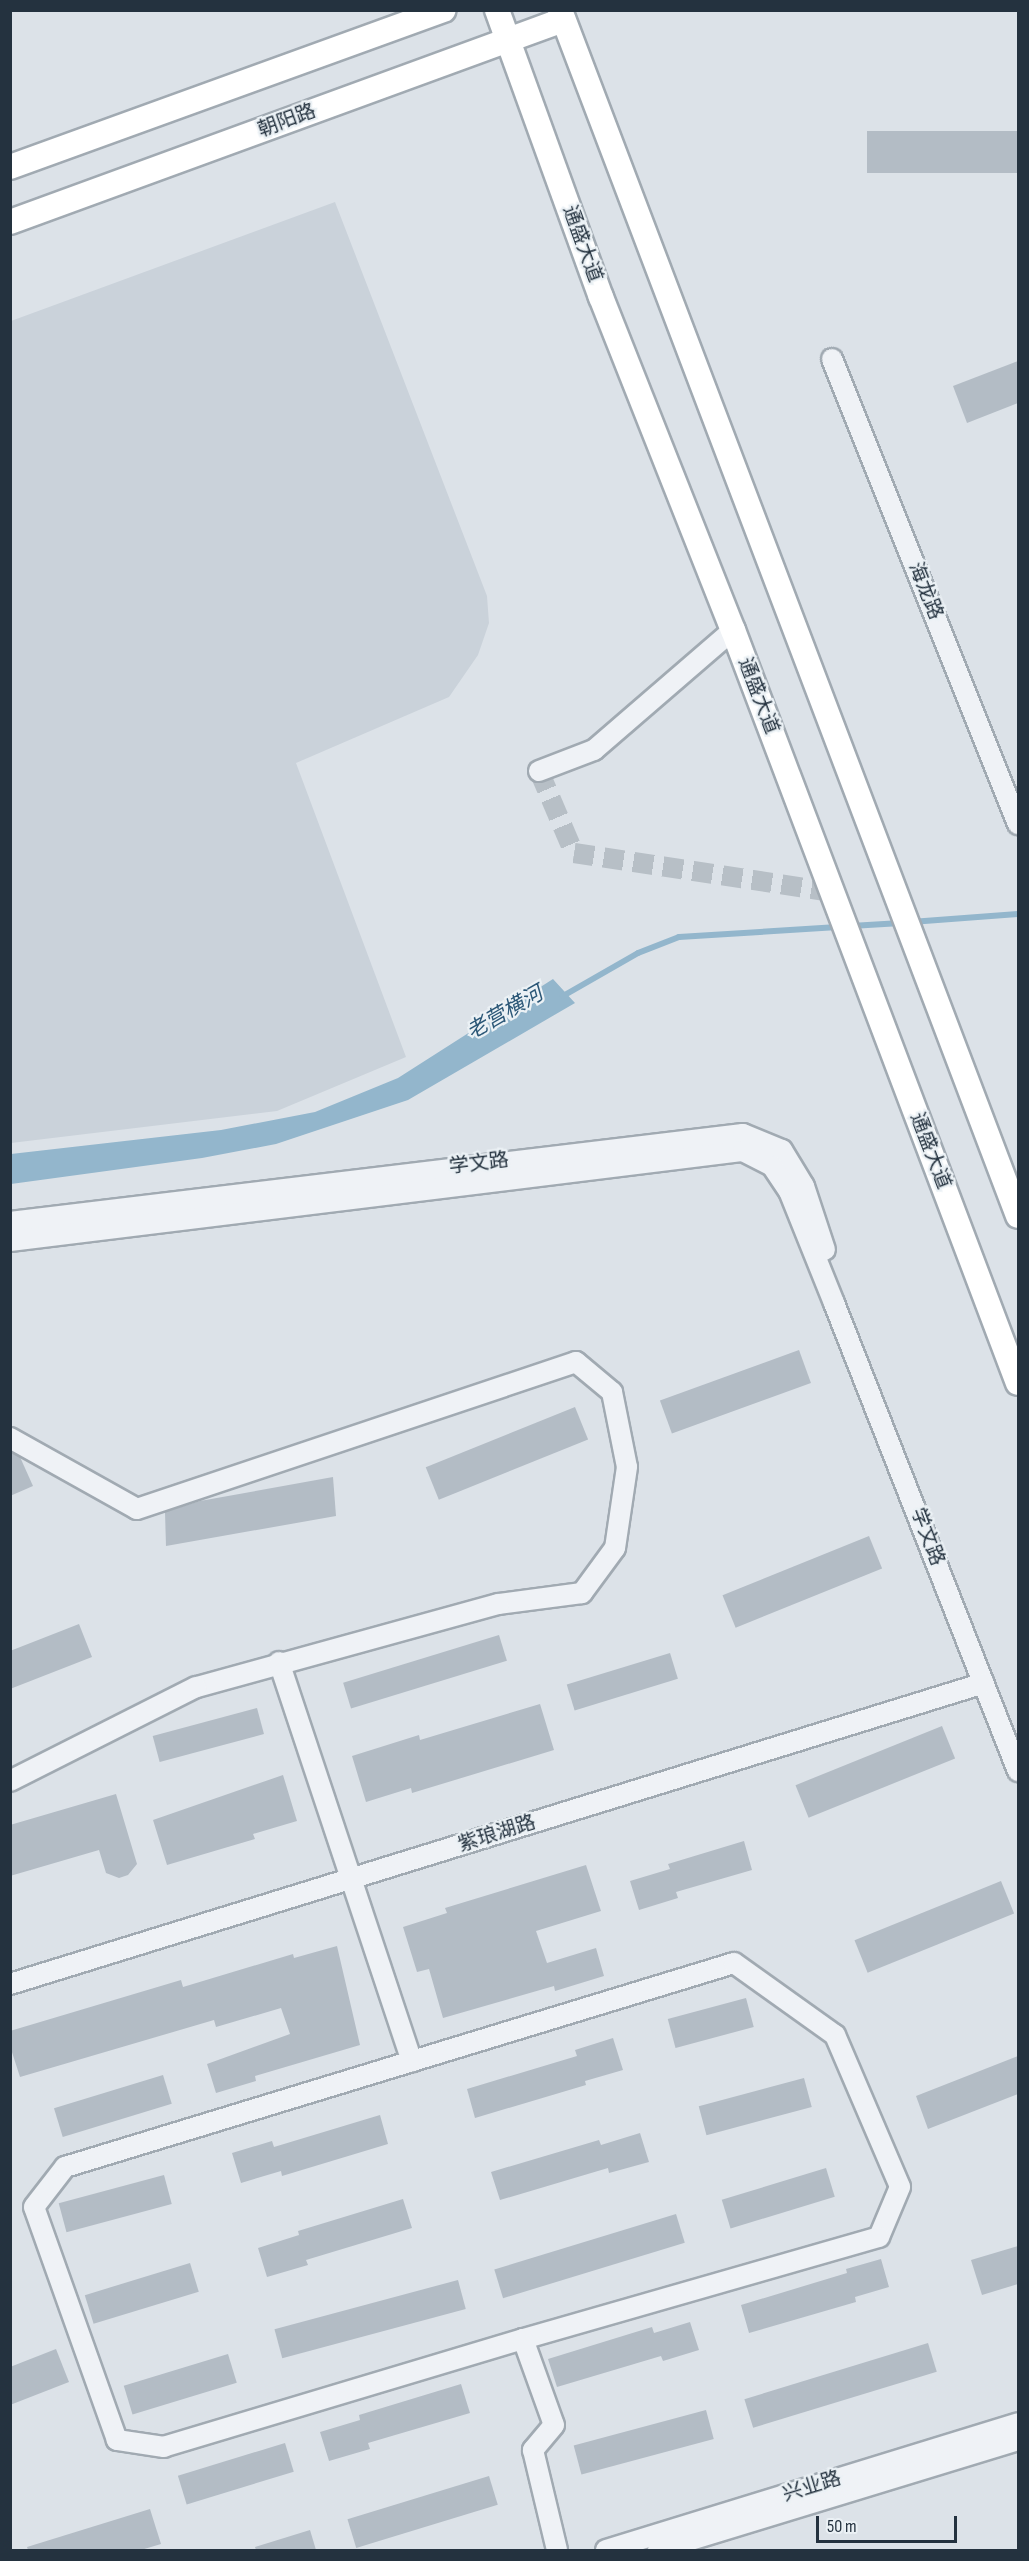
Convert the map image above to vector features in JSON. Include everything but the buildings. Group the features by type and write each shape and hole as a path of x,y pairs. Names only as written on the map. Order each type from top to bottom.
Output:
{"main road":[{"path":"10,168 444,10"},
{"name":"通盛大道","path":"497,10 601,297 733,630 1018,1383"},
{"path":"562,15 1018,1216"},
{"name":"朝阳路","path":"10,222 508,40 562,15"}],"street":[{"name":"海龙路","path":"832,359 1018,824"},
{"path":"539,771 594,750 733,630"},
{"name":"学文路","path":"10,1222 743,1134 782,1150 804,1186 825,1248 834,1303"},
{"name":"学文路","path":"10,1241 742,1152 772,1166 789,1191 1018,1771"},
{"path":"10,1438 137,1509 576,1362 612,1392 627,1467 615,1548 582,1593 498,1604 279,1662 196,1687 10,1781"},
{"path":"279,1662 412,2061"},
{"name":"紫琅湖路","path":"10,1984 984,1683"},
{"path":"734,1963 835,2035 900,2187 879,2237 523,2338 164,2447 117,2440 34,2207 65,2167 734,1963"},
{"path":"523,2338 554,2425 533,2450 557,2550"},
{"name":"兴业路","path":"606,2550 1018,2424"},
{"name":"兴业路","path":"658,2550 1018,2440"}],"shaded area":[{"path":"335,202 487,596 489,623 478,655 449,697 296,763 406,1057 277,1111 11,1143 11,321"}],"water":[{"path":"553,979 575,1003 408,1100 276,1144 202,1158 11,1184 11,1154 221,1130 315,1112 398,1078"}],"waterway":[{"name":"老营横河","path":"911,922 1018,914"},
{"name":"老营横河","path":"851,926 901,923"},
{"name":"老营横河","path":"563,996 638,953 679,937 838,927"}],"tunnel":[{"path":"539,771 574,853 832,892"}]}
